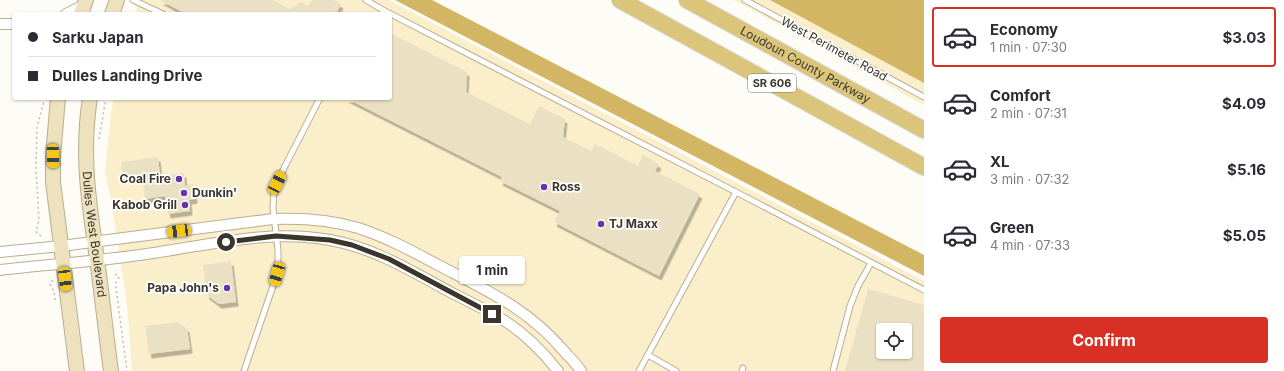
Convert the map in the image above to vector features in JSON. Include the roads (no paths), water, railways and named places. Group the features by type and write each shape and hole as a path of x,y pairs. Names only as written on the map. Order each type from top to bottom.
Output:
{"main road":[{"name":"SR 606","path":"620,0 924,167"},
{"name":"Loudoun County Parkway","path":"688,0 924,130"}],"street":[{"path":"113,12 117,0"},
{"path":"70,12 83,6"},
{"path":"0,24 12,24"},
{"path":"58,100 54,130 53,182 77,371"},
{"name":"Dulles West Boulevard","path":"90,100 85,153 88,201 111,371"},
{"path":"0,252 61,246 274,219 294,218 330,222 357,228 390,240 490,291 528,316 558,344 581,371"},
{"path":"0,270 133,256 241,239 276,236 330,240 368,250 389,259 506,321 536,346 558,371"}],"lane":[{"path":"133,0 159,12"},
{"path":"366,0 388,12"},
{"name":"West Perimeter Road","path":"745,0 924,97"},
{"path":"392,14 924,290"},
{"path":"244,371 277,274 278,258 273,197 277,183 319,100"},
{"path":"639,371 736,192"},
{"path":"833,371 850,306 858,286 871,263"},
{"path":"648,355 676,371"}],"place":[{"name":"Coal Fire","path":"179,179"},
{"name":"Ross","path":"544,187"},
{"name":"Dunkin'","path":"184,193"},
{"name":"Kabob Grill","path":"185,205"},
{"name":"TJ Maxx","path":"601,224"},
{"name":"Papa John's","path":"227,288"}]}
